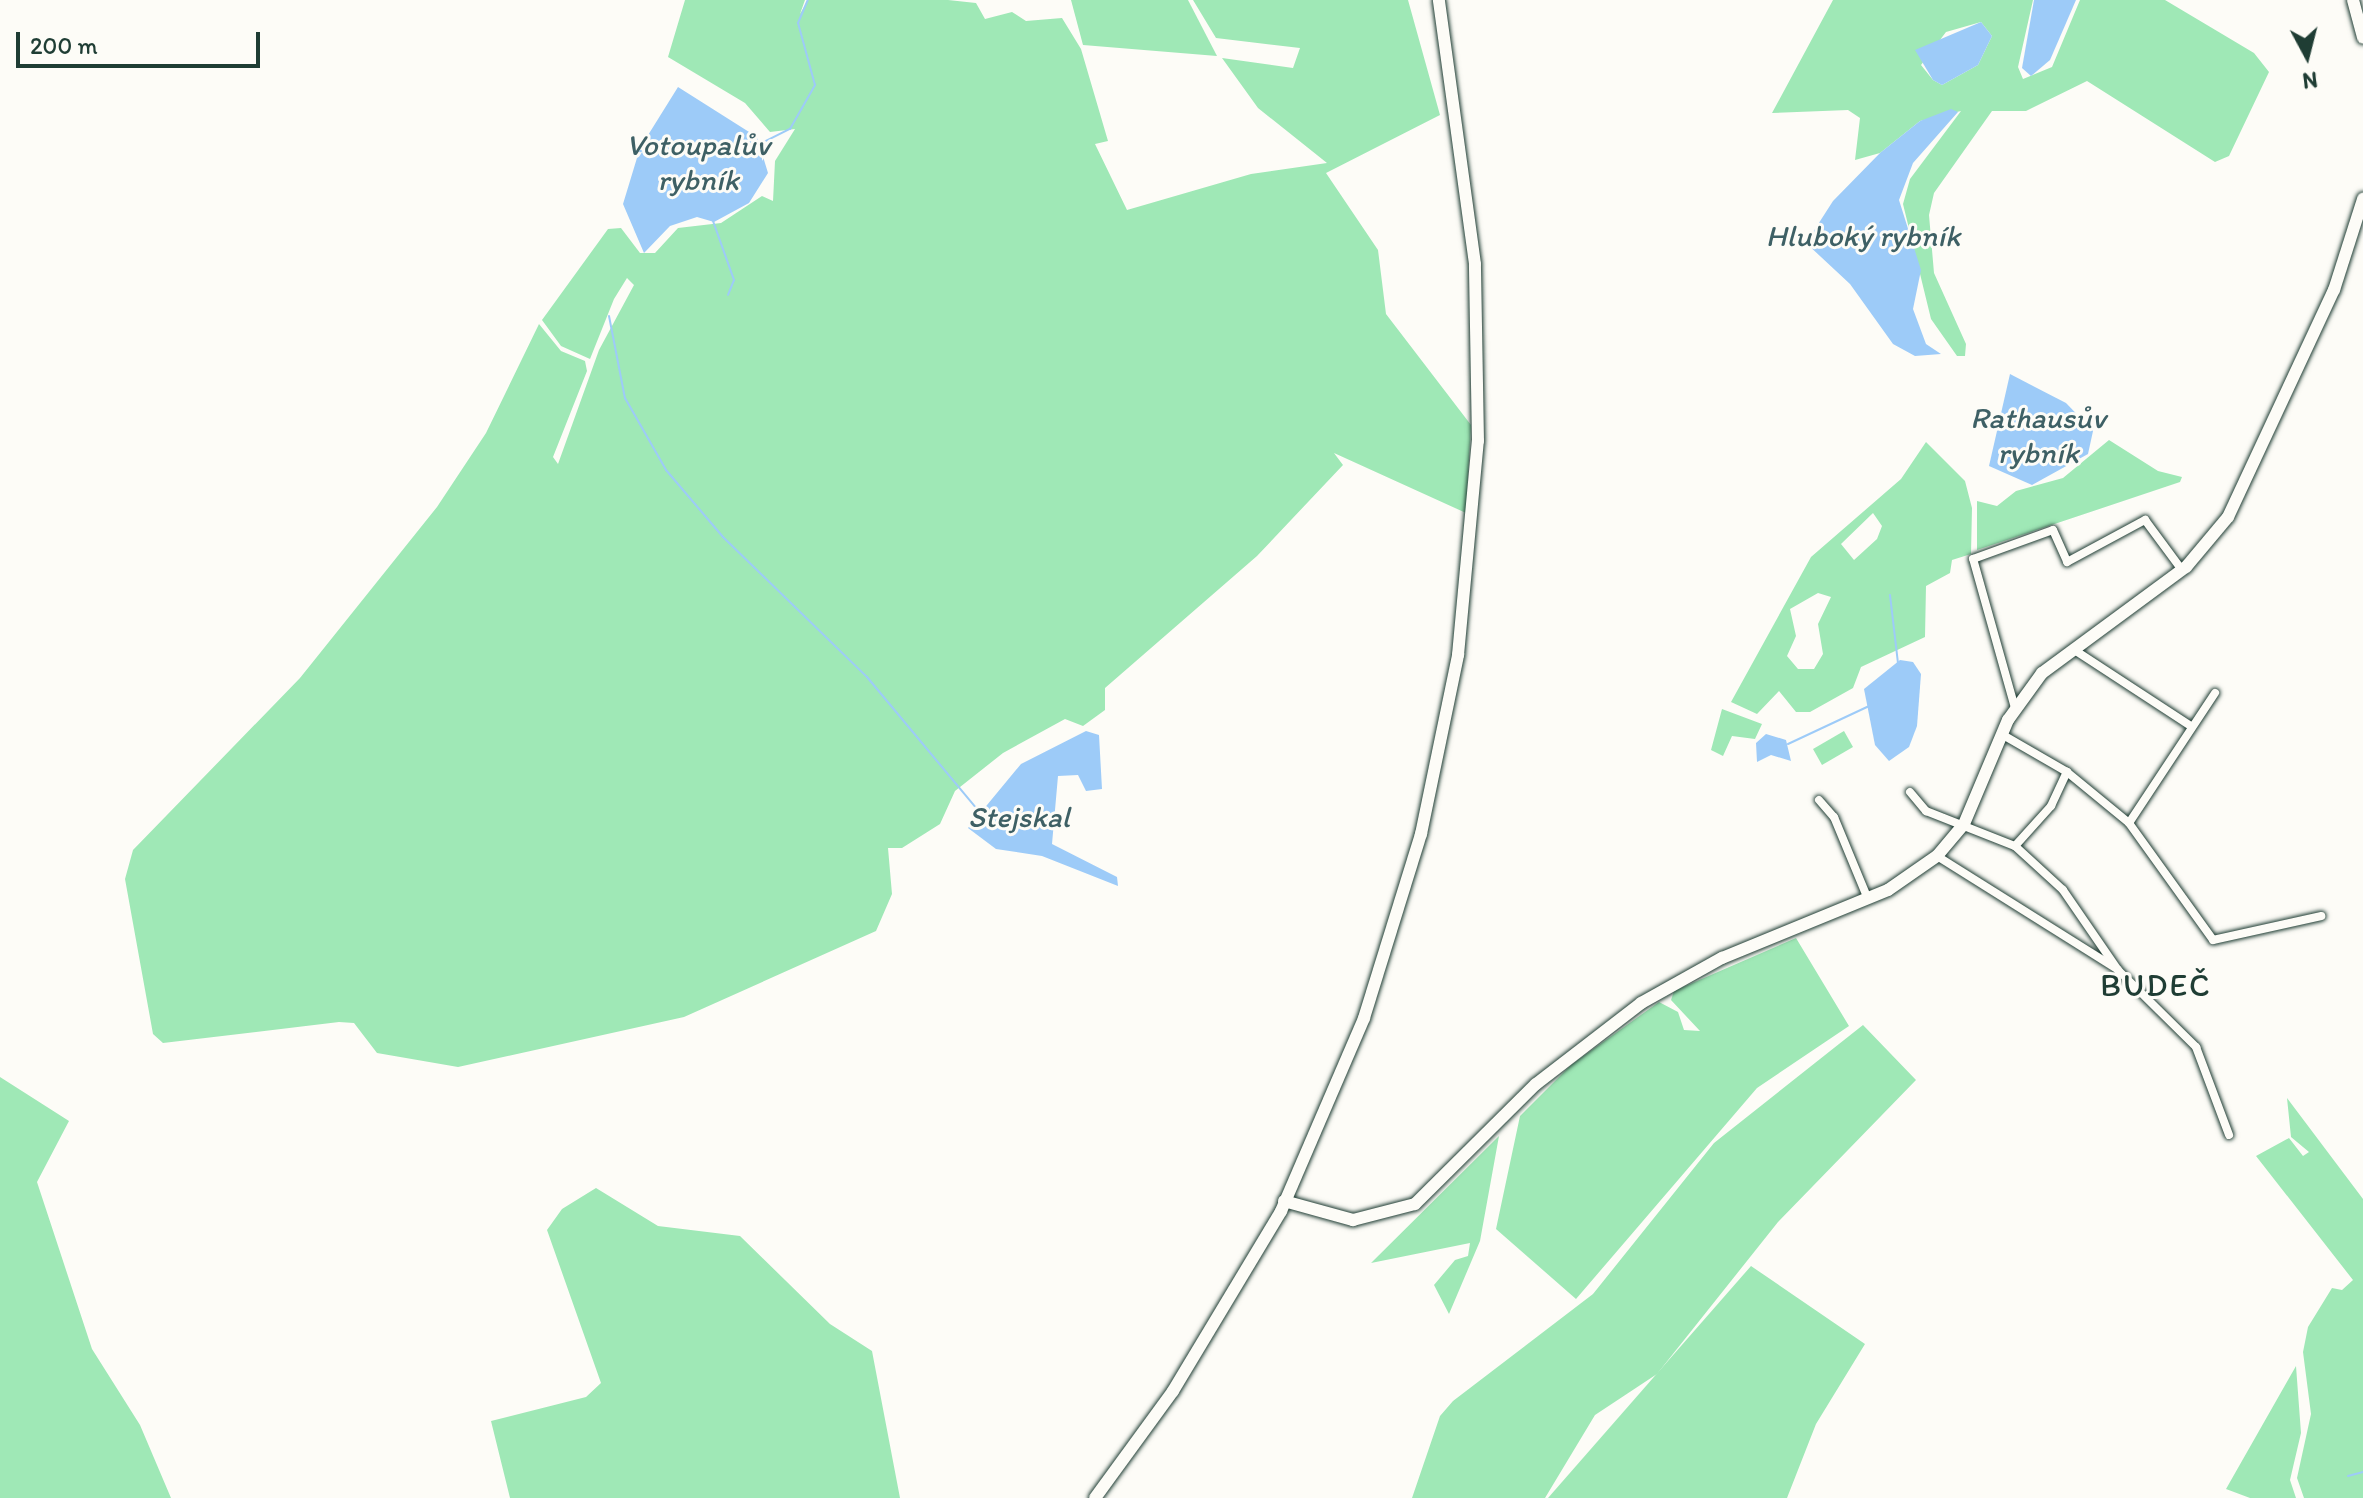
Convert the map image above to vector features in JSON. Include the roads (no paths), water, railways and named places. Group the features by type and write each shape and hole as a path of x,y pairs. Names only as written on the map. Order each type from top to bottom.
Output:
{"street":[{"path":"1095,1498 1216,1324 1284,1201 1364,1018 1394,925 1458,655 1474,506 1480,341 1467,175 1439,0"},
{"path":"2353,0 2363,38"},
{"path":"1284,1201 1353,1220 1415,1204 1536,1084 1641,1003 1722,958 1868,899 1937,856 1964,824 2015,708 2072,648 2182,570 2238,498 2334,290 2363,199"},
{"path":"2015,708 1973,559 2053,530 2067,562 2145,520 2182,570"},
{"path":"2072,648 2192,727"},
{"path":"2129,823 2215,693"},
{"path":"2003,735 2067,772 2129,823 2213,940 2321,916"},
{"path":"2015,846 2051,806 2067,772"},
{"path":"1910,792 1926,811 2015,846 2063,890 2118,970 2196,1047 2229,1135"},
{"path":"1819,800 1834,817 1868,899"},
{"path":"1937,856 2118,970"}],"water":[{"path":"2034,0 2076,0 2050,60 2031,76 2022,68"},
{"path":"1981,22 1992,36 1978,65 1942,85 1933,80 1915,50"},
{"name":"Votoupalův rybník","path":"678,87 757,137 768,173 749,203 714,222 697,217 670,226 644,253 623,204 640,148"},
{"name":"Hluboký rybník","path":"1951,109 1958,112 1913,163 1899,200 1921,270 1913,309 1926,344 1941,354 1915,356 1893,344 1850,284 1806,243 1833,201 1880,153 1920,121"},
{"name":"Rathausův rybník","path":"2010,374 2066,403 2093,431 2088,454 2032,485 1989,466"},
{"path":"1900,660 1913,662 1921,674 1917,726 1909,747 1889,761 1875,745 1864,689"},
{"name":"Stejskal","path":"1086,731 1099,735 1102,789 1086,791 1078,775 1058,776 1052,844 1117,877 1118,886 1042,856 996,849 968,828 1021,764"},
{"path":"1766,734 1786,740 1791,761 1771,755 1757,762 1756,743"}],"waterway":[{"path":"760,144 790,129 815,85 798,23 808,0"},
{"path":"713,221 734,280 728,295"},
{"path":"609,316 625,398 666,470 723,537 867,677 977,809"},
{"path":"1890,595 1898,663"},
{"path":"1788,744 1869,706"},
{"path":"2348,1476 2363,1472"}],"district":[{"name":"BUDEČ","path":"2156,985"}]}
